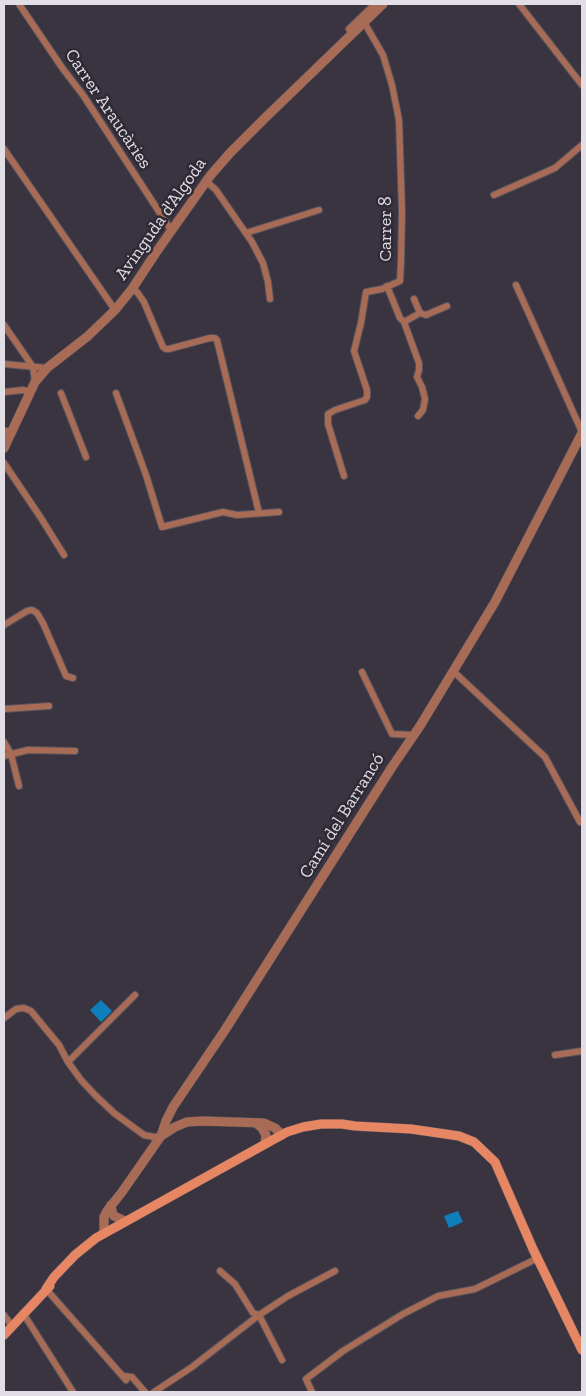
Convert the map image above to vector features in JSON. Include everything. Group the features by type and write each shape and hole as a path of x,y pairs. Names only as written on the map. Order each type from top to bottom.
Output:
{"main road":[{"path":"46,1289 54,1277 75,1255 109,1228 125,1222 272,1138 303,1127 321,1124 420,1131 459,1136 474,1142 495,1162 582,1350"},
{"path":"272,1138 313,1127 354,1126"},
{"path":"256,1154 271,1144 275,1128"},
{"path":"4,1335 46,1289 92,1248 122,1229 256,1154 296,1135 324,1128"},
{"path":"109,1228 118,1228 162,1204 167,1204"},
{"path":"92,1248 96,1242 109,1233 109,1228"}],"street":[{"name":"Carrer Araucàries","path":"19,4 83,95 172,230"},
{"path":"349,29 375,4"},
{"name":"Avinguda d'Algoda","path":"4,448 8,431 35,382 47,368 88,336 132,289 206,181 230,153 384,4"},
{"path":"519,4 582,85"},
{"name":"Carrer 8","path":"344,476 328,424 328,414 365,400 367,397 367,390 354,351 362,323 366,292 382,289 400,281 401,261 402,211 399,120 392,85 383,55 364,22"},
{"path":"494,195 555,168 582,145"},
{"path":"4,150 114,310"},
{"path":"206,181 216,190 246,233 263,263 270,299"},
{"path":"246,233 319,210"},
{"path":"516,285 582,433"},
{"path":"387,286 420,363 417,377 425,399 423,410 418,416"},
{"path":"132,289 137,292 144,302 163,347 166,349 210,338 217,340 260,513"},
{"path":"414,299 420,313"},
{"path":"404,322 420,313 426,315 447,306"},
{"path":"4,325 33,367 35,382"},
{"path":"4,364 47,368"},
{"path":"4,392 23,390 30,392"},
{"path":"61,393 86,457"},
{"path":"116,393 146,475 162,527 223,512 237,515 279,512"},
{"name":"Camí del Barrancó","path":"109,1228 104,1217 106,1210 112,1209 161,1136 173,1106 225,1030 414,735 495,602 582,433"},
{"path":"4,463 64,556"},
{"path":"4,625 27,611 32,610 37,613 66,676 73,678"},
{"path":"453,671 545,757 580,822"},
{"path":"362,672 392,734 414,735"},
{"path":"4,709 49,706"},
{"path":"4,742 19,786"},
{"path":"7,755 28,750 75,751"},
{"path":"68,1062 135,995"},
{"path":"4,1018 16,1009 24,1008 31,1011 59,1045 80,1080 114,1113 144,1135 161,1136 187,1122 202,1120 264,1123 275,1128"},
{"path":"555,1055 582,1051"},
{"path":"256,1123 272,1138"},
{"path":"112,1209 114,1216 125,1222"},
{"path":"312,1392 306,1379 343,1351 403,1314 438,1296 475,1289 538,1258"},
{"path":"220,1271 235,1284 253,1313 259,1315 282,1360"},
{"path":"154,1392 192,1367 259,1315 288,1296 336,1271"},
{"path":"46,1289 125,1378 132,1377 144,1392"},
{"path":"23,1313 72,1392"},
{"path":"4,1315 12,1326"}],"water":[{"path":"101,1000 112,1011 101,1022 90,1010"},
{"path":"458,1211 463,1222 449,1228 444,1216"}]}
